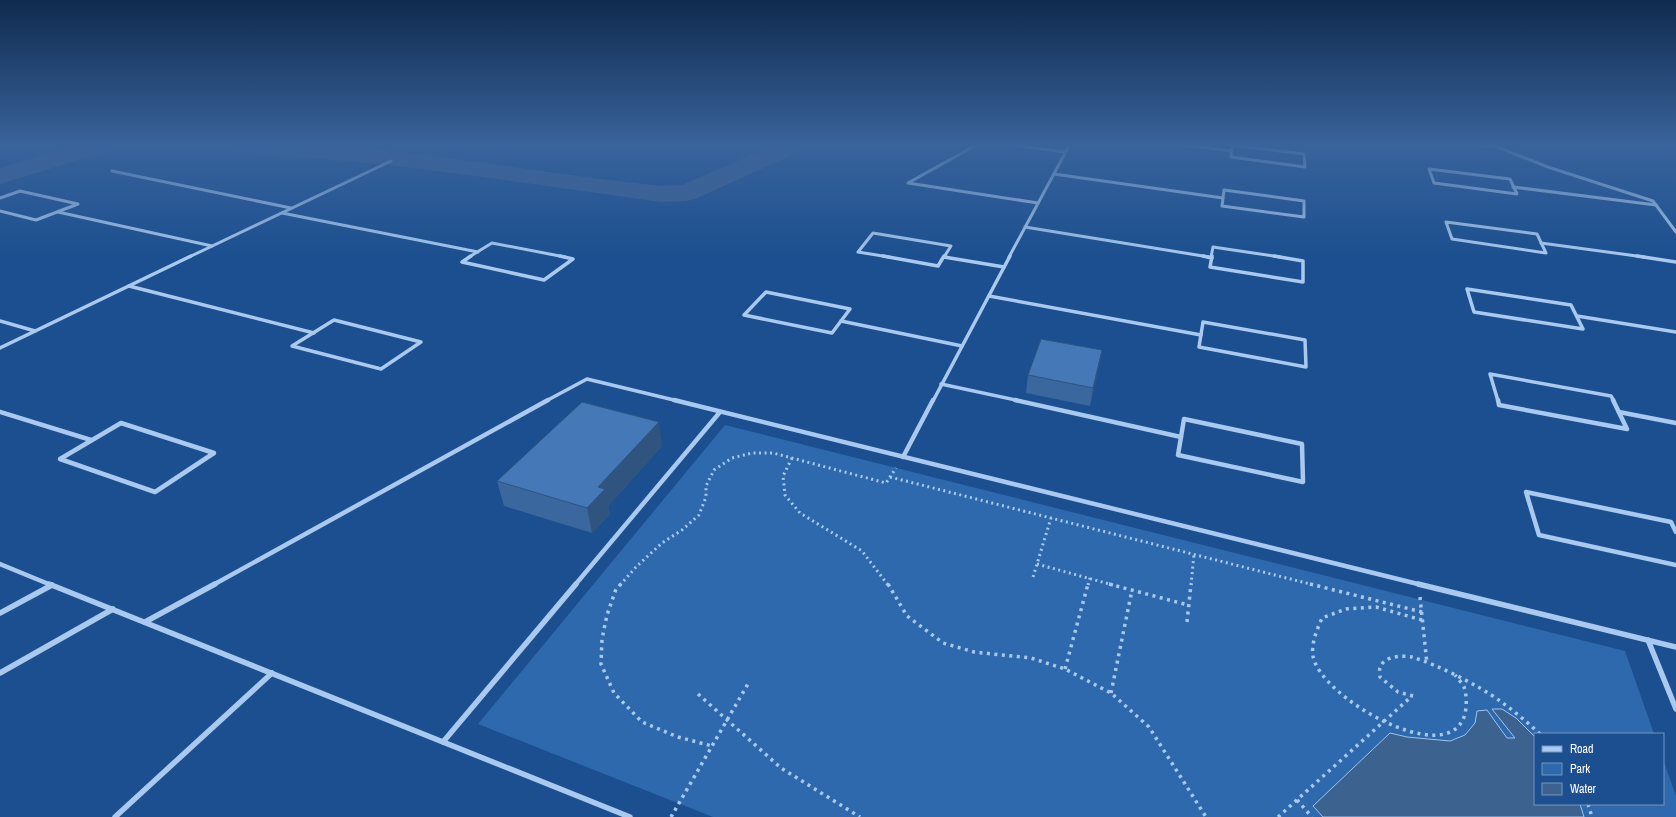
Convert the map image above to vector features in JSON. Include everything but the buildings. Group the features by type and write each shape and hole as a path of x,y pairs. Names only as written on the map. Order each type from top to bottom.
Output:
{"street":[{"path":"166,182 292,208"},
{"path":"0,348 346,182"},
{"path":"910,182 908,183 1038,203"},
{"path":"903,457 1050,182"},
{"path":"1111,182 1223,198"},
{"path":"1434,182 1517,194 1511,182"},
{"path":"1595,182 1653,201 1676,232"},
{"path":"1513,187 1656,205"},
{"path":"1224,190 1304,201 1304,217 1222,206 1223,198 1224,190"},
{"path":"0,198 20,191 78,204 36,220 0,212"},
{"path":"58,212 212,246"},
{"path":"282,213 478,252 492,243 572,259 544,280 462,262 478,252"},
{"path":"1446,222 1537,234 1541,243 1546,253 1452,239 1446,222"},
{"path":"1025,227 1212,258"},
{"path":"873,233 951,246 944,257 938,266 858,252 873,233"},
{"path":"1541,243 1676,262"},
{"path":"1213,247 1302,261 1303,282 1210,267 1212,258 1213,247"},
{"path":"944,257 1004,267"},
{"path":"129,286 314,333 334,320 421,342 381,369 292,346 314,333"},
{"path":"1467,289 1571,305 1577,316 1583,329 1474,312 1467,289"},
{"path":"766,292 850,309 841,321 832,333 744,315 766,292"},
{"path":"989,296 1201,335"},
{"path":"1577,316 1676,332"},
{"path":"0,321 35,331"},
{"path":"841,321 962,346"},
{"path":"1203,322 1305,340 1306,367 1199,347 1201,335 1203,322"},
{"path":"1490,374 1611,396 1619,412 1627,429 1499,405 1490,374"},
{"path":"145,622 587,379 1676,647"},
{"path":"941,384 1181,437"},
{"path":"0,412 91,440 120,423 214,453 155,492 60,459 91,440"},
{"path":"443,742 720,412"},
{"path":"1619,412 1676,423"},
{"path":"1184,419 1302,444 1303,482 1178,455 1181,437 1184,419"},
{"path":"1676,532 1671,522 1526,492 1539,535 1676,565"},
{"path":"0,564 630,817"},
{"path":"0,613 52,585"},
{"path":"0,673 113,609"},
{"path":"1648,640 1676,709"},
{"path":"115,817 272,673"}],"path":[{"path":"712,746 678,736 642,722 614,693 601,664 602,639 607,615 616,589 637,566 662,543 682,530 699,515 706,497 706,486 714,470 732,458 752,453 773,453 886,483"},
{"path":"792,458 783,476 785,495 800,512 862,551 888,584 906,616 943,643 974,652 1030,658 1065,669 1111,693 1149,727 1206,817"},
{"path":"890,477 1422,612"},
{"path":"1033,577 1051,518"},
{"path":"1186,622 1194,554"},
{"path":"1037,564 1188,605"},
{"path":"1065,669 1090,578"},
{"path":"1418,583 1427,664"},
{"path":"1111,693 1132,590"},
{"path":"1422,620 1376,607 1346,609 1322,618 1315,635 1314,657 1328,680 1351,702 1384,722 1406,730 1424,734 1444,735 1457,728 1465,718 1466,703 1464,687 1455,675"},
{"path":"1278,817 1413,696 1402,695 1392,689 1380,677 1380,667 1384,661 1397,656 1411,658 1455,675 1499,700 1539,733"},
{"path":"671,817 749,682"},
{"path":"698,694 781,768 860,817"},
{"path":"1297,800 1312,817"},
{"path":"1588,805 1592,817"}],"green space":[{"path":"725,425 1625,651 1654,733 1534,733 1534,805 1664,805 1664,762 1676,796 1676,817 713,817 478,724"}],"water":[{"path":"1492,709 1502,709 1516,718 1534,736 1534,805 1580,805 1584,817 1323,817 1313,806 1390,733 1407,737 1450,741 1465,735 1475,723 1477,711 1487,710 1507,738 1515,738"}],"waterway":[{"path":"572,182 661,194 686,193 711,182"}]}
